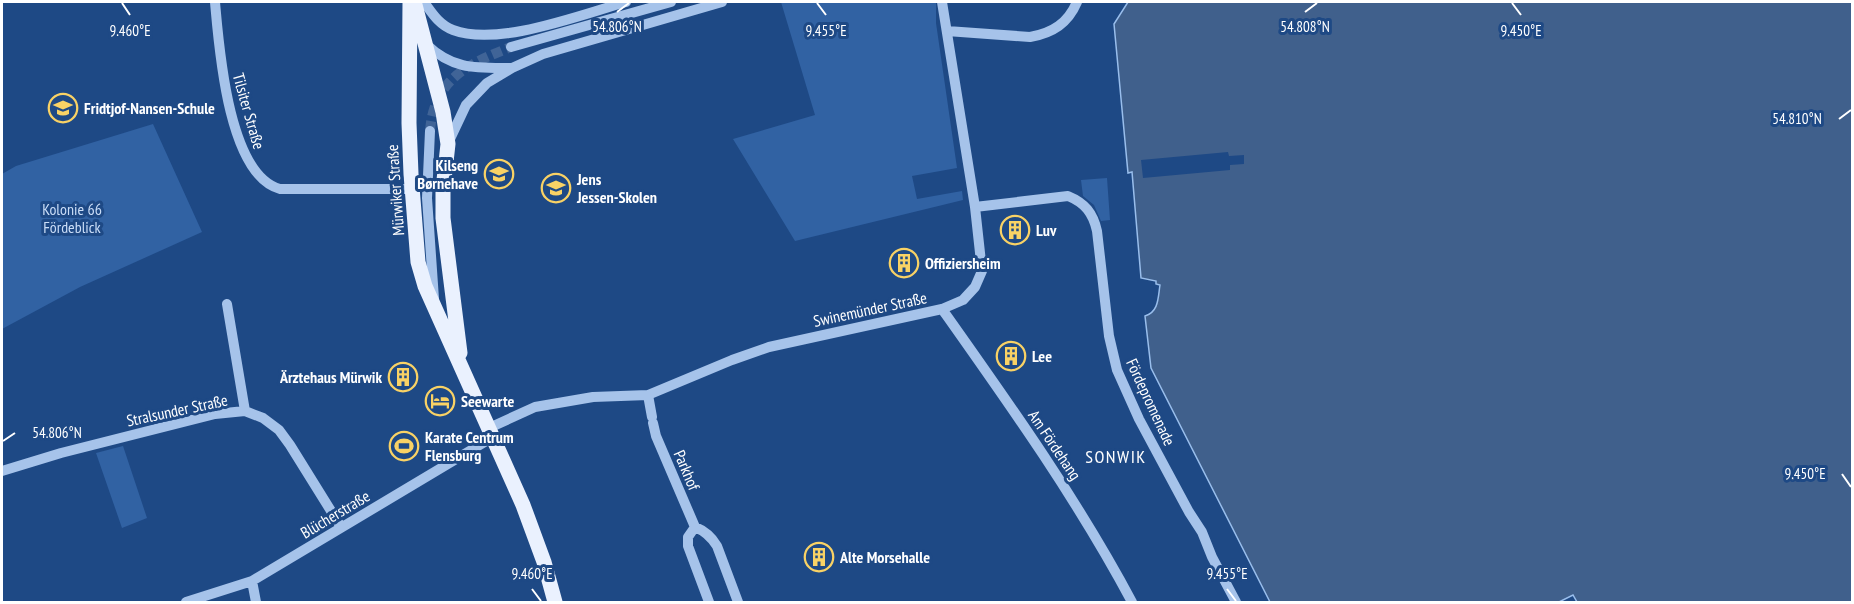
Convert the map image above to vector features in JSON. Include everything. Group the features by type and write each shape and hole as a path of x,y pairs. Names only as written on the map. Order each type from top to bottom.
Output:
{"main road":[{"name":"Mürwiker Straße","path":"410,2 409,123 418,262 434,308 532,528 555,603"},
{"name":"Mürwiker Straße","path":"414,2 443,112 448,144 443,189 443,218 462,368"}],"street":[{"name":"Tilsiter Straße","path":"215,2 219,50 232,114 248,159 261,180 269,186 280,189 412,189"},
{"path":"410,2 416,28 425,44 439,57 453,63 481,68 512,68"},
{"path":"424,2 437,21 452,30 480,36 513,33 626,2"},
{"path":"512,47 672,2"},
{"path":"448,144 466,105 487,83 512,68 543,54 722,2"},
{"name":"Swinemünder Straße","path":"491,433 535,408 562,401 593,397 648,395 732,360 770,347 942,309 963,300 975,287 982,271 975,207 942,2"},
{"path":"947,31 1030,37 1044,34 1064,23 1077,2"},
{"path":"430,131 427,198 434,308"},
{"name":"Fördepromenade","path":"975,207 1068,196 1081,201 1088,208 1095,220 1098,236 1109,336 1117,370 1139,419 1202,532 1236,603"},
{"path":"227,304 244,411"},
{"name":"Am Fördehang","path":"942,309 1082,513 1132,603"},
{"name":"Parkhof","path":"648,395 656,436 695,527 705,531 717,546 738,603"},
{"name":"Stralsunder Straße","path":"2,471 61,453 215,414 244,411 263,418 279,430 341,527"},
{"name":"Blücherstraße","path":"186,603 252,581 491,433"},
{"path":"695,527 688,537 688,546 709,603"},
{"path":"252,581 256,603"}],"green space":[{"path":"781,2 936,2 936,23 957,168 912,176 917,199 962,191 963,200 795,241 733,139 815,115"},
{"name":"Kolonie 66 Fördeblick","path":"153,124 202,232 80,287 2,329 2,174 16,166"},
{"path":"1107,178 1110,220 1101,221 1094,205 1083,196 1081,180"},
{"path":"123,446 147,518 122,528 96,453"}],"shaded area":[{"path":"1128,2 1852,2 1852,602 1577,602 1573,595 1559,602 1270,602 1151,368 1145,316 1155,308 1160,285 1156,284 1156,281 1141,278 1132,172 1128,173 1114,24"}],"pier":[{"path":"1228,152 1229,156 1244,155 1244,164 1230,165 1230,170 1143,178 1141,160"}],"tunnel":[{"path":"430,131 438,98 446,86 468,67 511,47"}],"place":[{"name":"Fridtjof-Nansen-Schule","path":"63,108"},
{"name":"Kilseng Børnehave","path":"499,174"},
{"name":"Jens Jessen-Skolen","path":"556,188"},
{"name":"Luv","path":"1015,230"},
{"name":"Offiziersheim","path":"904,263"},
{"name":"Lee","path":"1011,356"},
{"name":"Ärztehaus Mürwik","path":"403,377"},
{"name":"Seewarte","path":"440,401"},
{"name":"Karate Centrum Flensburg","path":"404,446"},
{"name":"Alte Morsehalle","path":"819,557"}],"district":[{"name":"SONWIK","path":"1116,456"}]}
